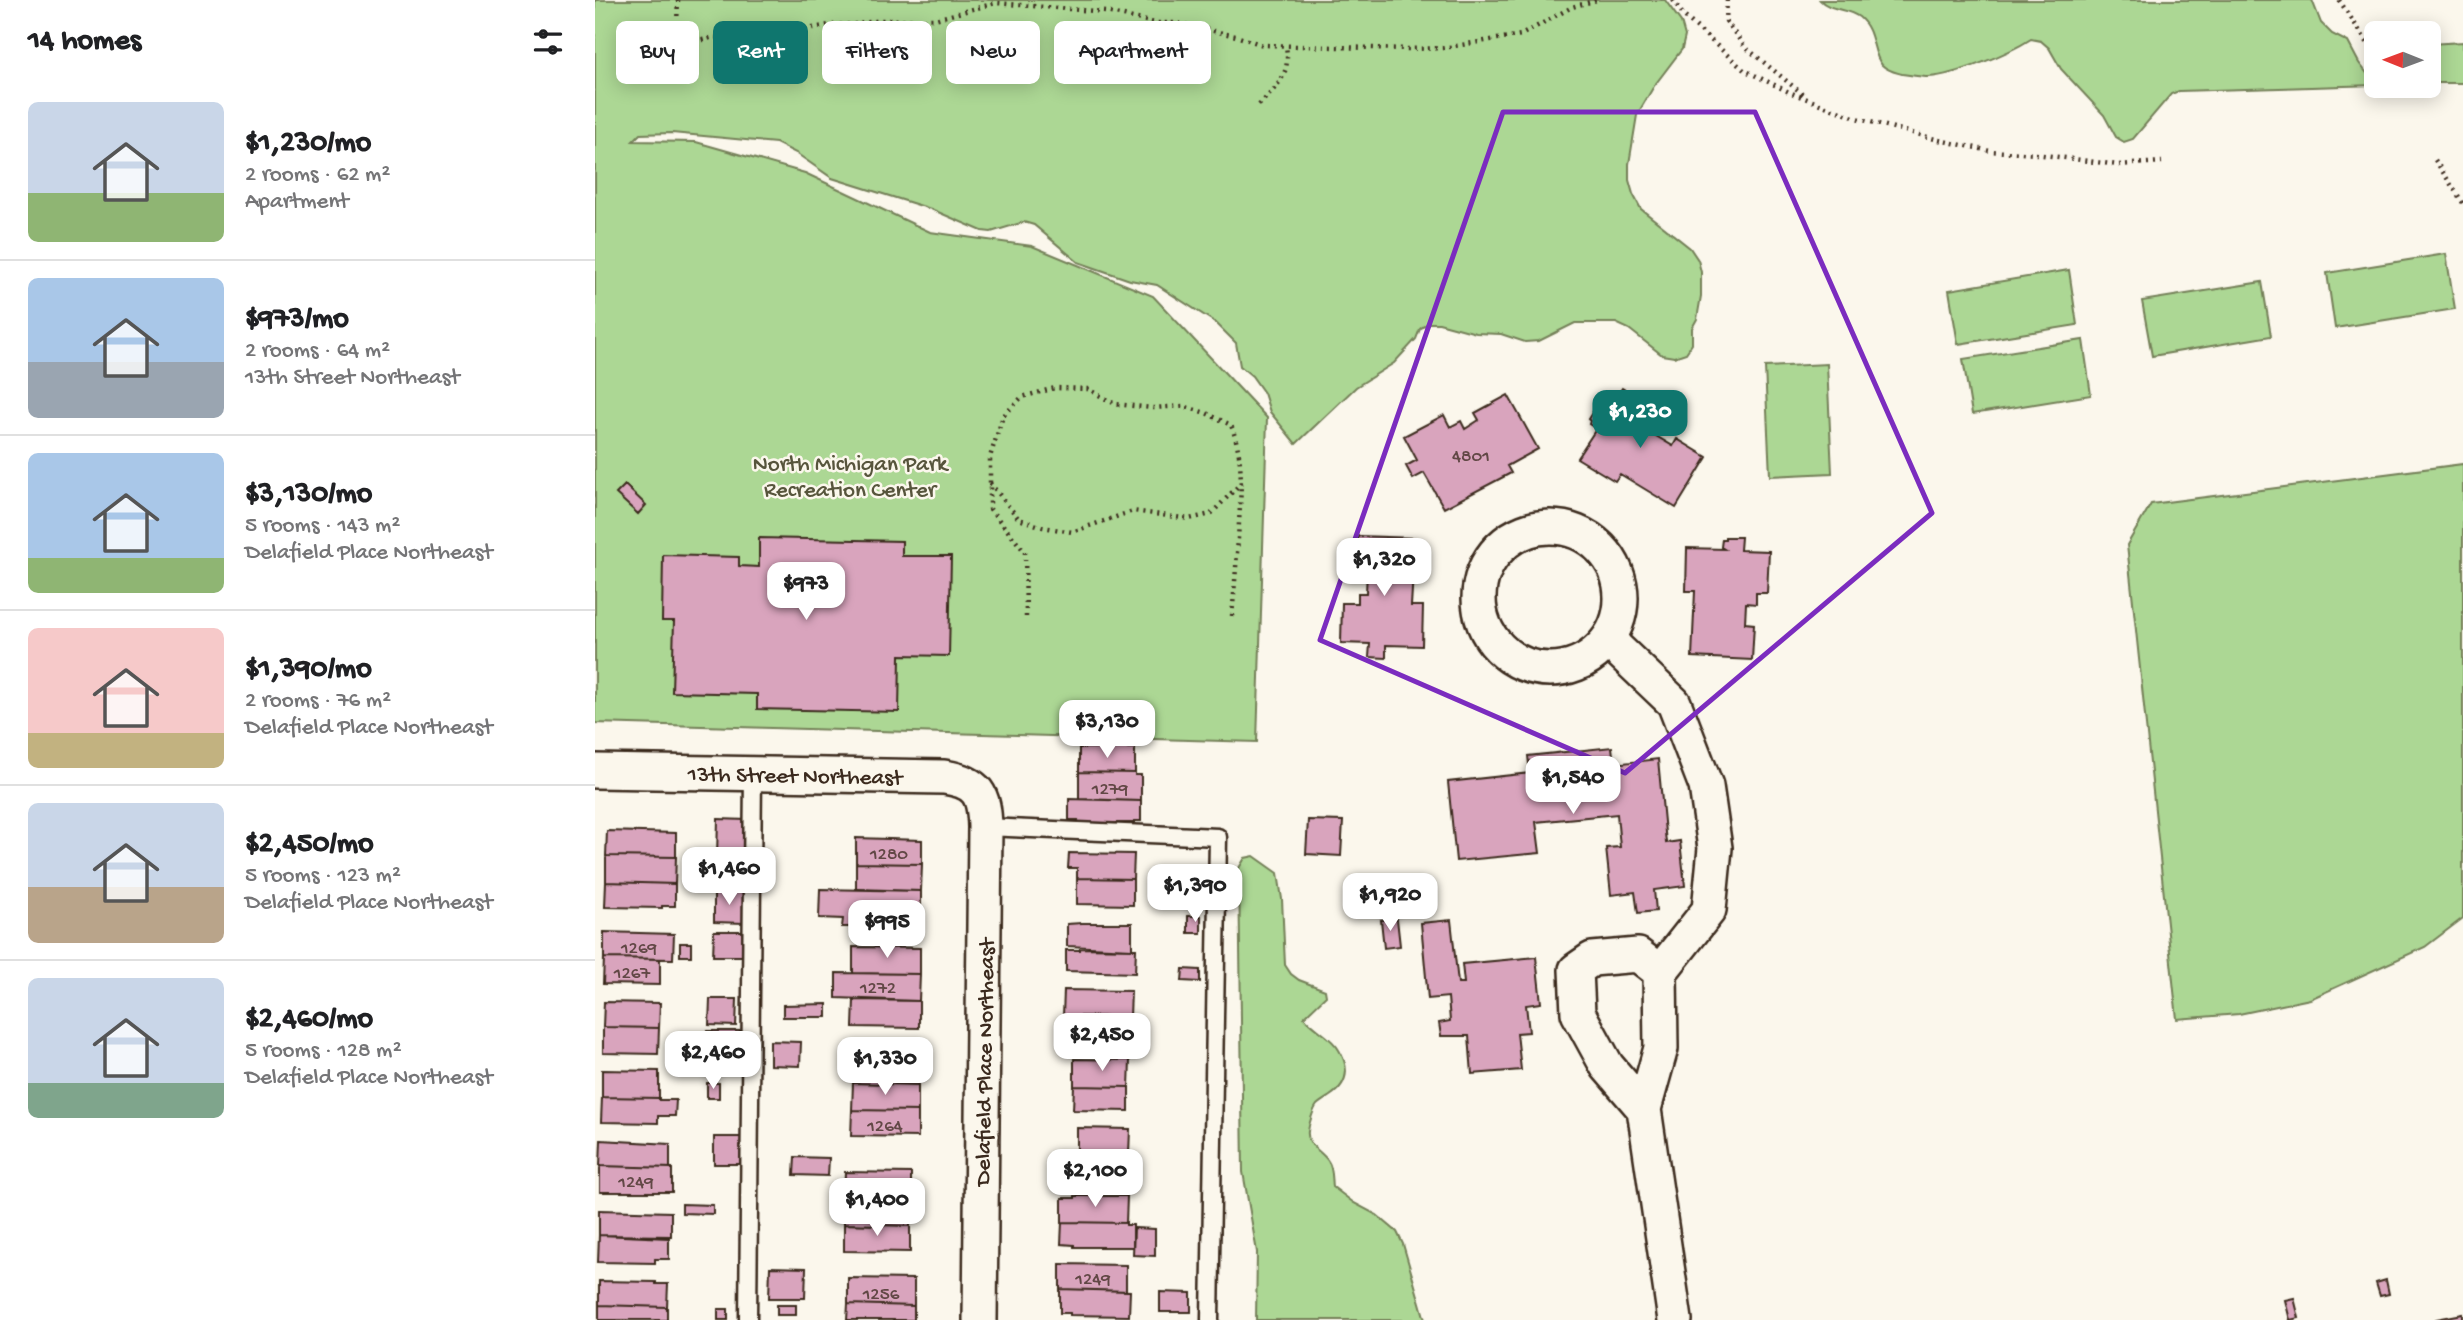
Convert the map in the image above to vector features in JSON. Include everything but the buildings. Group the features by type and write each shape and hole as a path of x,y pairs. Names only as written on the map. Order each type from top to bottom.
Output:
{"street":[{"path":"1550,526 1573,529 1589,537 1606,552 1620,581 1621,610 1608,640 1594,655 1574,666 1561,669 1545,669 1519,663 1498,647 1483,623 1478,598 1485,568 1495,551 1509,538 1530,528 1550,526"},
{"path":"1608,640 1675,703 1706,786 1715,848 1709,911 1660,972 1661,1048 1644,1109 1675,1320"},
{"name":"13th Street Northeast","path":"595,771 944,777 958,779 971,786 979,794 985,815"},
{"name":"Delafield Place Northeast","path":"980,1320 985,815"},
{"path":"1644,1109 1607,1066 1578,1013 1576,970 1592,959 1638,955 1660,972"}],"lane":[{"path":"748,1320 753,773"},
{"path":"985,815 1218,837 1210,1320"}],"path":[{"path":"678,0 677,23 685,36 699,41 714,37 730,39 747,35 775,35 829,25 881,20 935,19 996,3 1105,12 1155,23 1178,23 1263,45 1408,49 1443,48 1521,35 1571,7 1597,0"},
{"path":"1673,0 1684,16 1744,71 1856,118 1990,151 2117,165 2162,162"},
{"path":"1727,0 1725,21 1744,46 1808,99"},
{"path":"2339,0 2364,38"},
{"path":"1259,105 1285,75 1288,56 1286,47"},
{"path":"2435,160 2463,203"},
{"path":"1026,617 1025,552 990,509 990,457 1003,416 1022,397 1055,388 1088,389 1115,404 1153,408 1182,406 1231,425 1240,454 1241,483 1238,566 1232,616"},
{"path":"990,483 1019,519 1072,532 1133,511 1189,519 1211,514 1241,483"}],"highlighted area":[{"path":"1503,112 1755,112 1932,513 1625,773 1320,640"}],"green space":[{"name":"North Michigan Park Recreation Center","path":"595,0 1665,0 1681,22 1685,36 1682,49 1654,86 1637,115 1629,180 1641,209 1690,248 1698,260 1701,296 1697,319 1692,328 1692,344 1686,353 1674,357 1662,355 1629,329 1616,323 1575,323 1539,341 1525,342 1501,334 1476,333 1439,323 1428,323 1420,329 1416,339 1394,363 1356,387 1296,444 1270,412 1264,393 1252,376 1240,366 1236,343 1216,323 1157,285 1130,280 1078,262 1034,225 1024,222 991,232 982,231 931,209 832,178 796,153 776,143 672,133 640,134 633,141 696,142 805,173 930,232 1032,246 1153,296 1267,418 1257,742 595,723"},
{"path":"1820,0 2312,0 2321,23 2332,34 2348,42 2364,69 2364,85 2179,91 2171,94 2133,139 2124,142 2116,137 2104,115 2061,69 2049,48 2041,41 2031,39 1981,63 1953,72 1926,77 1902,74 1882,65 1871,35 1859,17"},
{"path":"2463,42 2463,83 2441,83 2441,43"},
{"path":"2446,254 2455,309 2335,328 2327,273"},
{"path":"2069,270 2077,325 1958,344 1949,290"},
{"path":"2262,282 2271,336 2152,356 2142,301"},
{"path":"2083,340 2091,395 1972,414 1963,359"},
{"path":"1827,364 1832,473 1770,476 1765,367"},
{"path":"2463,464 2463,918 2425,947 2310,999 2239,1014 2177,1019 2127,545 2151,504"},
{"path":"1254,856 1278,873 1285,965 1299,980 1325,990 1326,996 1304,1017 1336,1045 1345,1063 1341,1086 1314,1110 1308,1131 1309,1140 1330,1164 1333,1187 1354,1203 1377,1215 1397,1232 1425,1320 1256,1320 1257,1252 1243,1172 1239,868 1245,858"}]}
